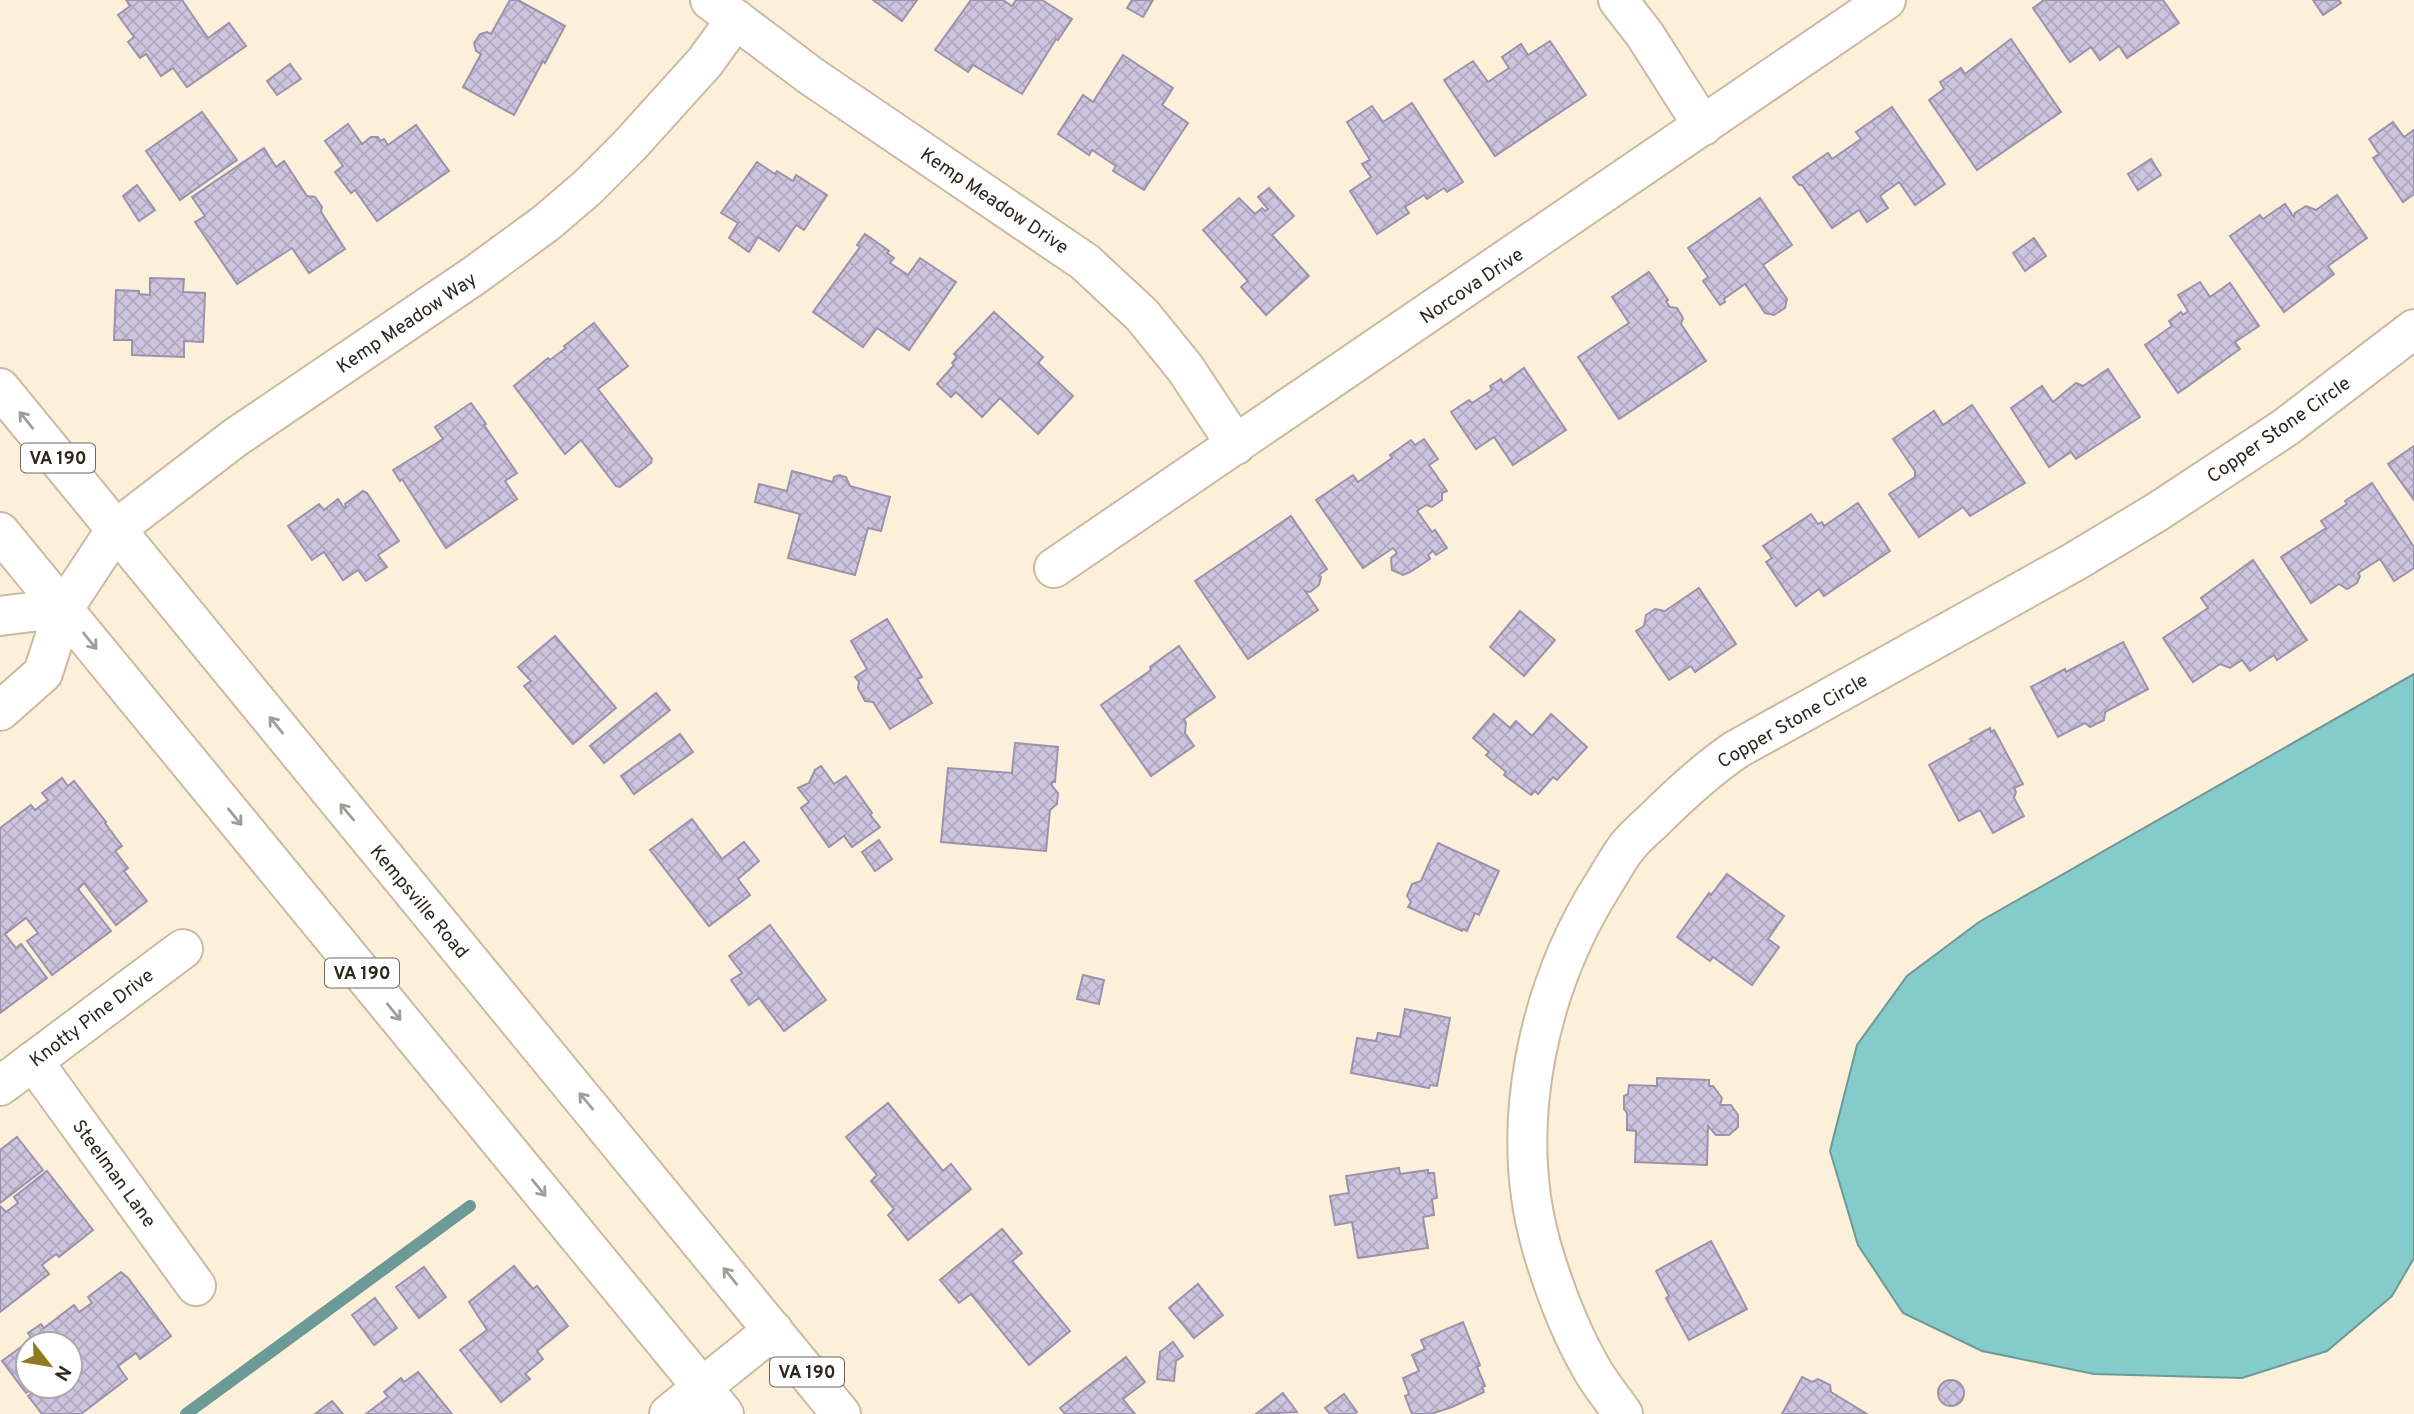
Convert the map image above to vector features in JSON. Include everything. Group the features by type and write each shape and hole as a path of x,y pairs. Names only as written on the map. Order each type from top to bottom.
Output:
{"street":[{"path":"1618,0 1645,35 1703,126"},
{"name":"Norcova Drive","path":"1054,568 1886,0"},
{"name":"Kemp Meadow Drive","path":"723,10 811,76 1085,262 1142,315 1185,368 1236,445"},
{"name":"Kemp Meadow Way","path":"0,711 43,673 64,608 116,529 236,437 475,275 546,223 587,188 705,62 723,10"},
{"name":"Copper Stone Circle","path":"1623,1414 1591,1367 1557,1295 1541,1246 1532,1197 1528,1148 1531,1090 1545,1013 1563,959 1582,917 1627,847 1681,792 1737,749 2074,562 2157,512 2286,427 2414,329"},
{"name":"Kempsville Road","path":"0,388 841,1414"},
{"name":"VA 190","path":"0,532 713,1401"},
{"path":"0,616 64,608"},
{"name":"Knotty Pine Drive","path":"0,1086 183,949"},
{"name":"Steelman Lane","path":"33,1061 196,1286"},
{"path":"668,1414 713,1401 773,1330"}],"water":[{"path":"2414,674 2414,1258 2392,1296 2327,1351 2242,1378 2094,1374 1982,1351 1903,1313 1858,1245 1830,1151 1857,1045 1907,976 1979,922"}],"building":[{"path":"126,0 182,0 208,38 229,23 246,46 187,87 173,68 161,76 146,54 140,58 128,42 134,37 118,15 130,6"},
{"path":"510,0 518,0 565,26 514,115 463,87 481,54 476,51 474,43 480,34 491,34"},
{"path":"873,0 917,0 902,21"},
{"path":"971,0 1003,0 1012,6 1016,0 1042,0 1072,19 1058,40 1056,39 1022,94 973,65 968,72 935,50"},
{"path":"1132,0 1153,0 1143,17 1127,8"},
{"path":"2044,0 2163,0 2179,23 2127,58 2119,46 2100,60 2091,47 2070,62 2033,8"},
{"path":"2313,0 2339,0 2341,3 2323,15"},
{"path":"2011,39 2061,112 1977,170 1929,100 1944,89 1940,82 1961,68 1965,74"},
{"path":"1550,41 1586,95 1495,156 1444,80 1473,61 1488,82 1509,68 1502,57 1521,44 1528,55"},
{"path":"1123,55 1173,88 1162,105 1188,123 1144,190 1113,171 1116,166 1092,150 1089,155 1058,134 1083,95 1093,102"},
{"path":"290,64 301,79 277,95 267,81"},
{"path":"1412,103 1463,182 1447,192 1444,188 1427,199 1424,195 1405,207 1409,213 1377,234 1350,191 1371,177 1362,164 1370,160 1347,122 1372,106 1383,122"},
{"path":"1892,107 1945,184 1915,205 1899,182 1880,196 1888,208 1867,222 1859,210 1832,228 1802,185 1793,177 1828,153 1832,159 1861,139 1856,132"},
{"path":"202,112 237,160 180,200 146,151"},
{"path":"2393,122 2404,137 2414,130 2414,194 2403,202 2373,158 2379,154 2369,139"},
{"path":"348,124 362,144 371,137 378,137 380,141 384,139 388,145 416,125 449,171 377,221 355,190 351,193 335,172 343,166 325,141"},
{"path":"264,148 276,167 284,161 307,196 315,197 322,207 321,212 345,249 309,273 292,248 237,284 195,222 205,216 192,197"},
{"path":"2151,159 2161,175 2138,190 2128,174"},
{"path":"757,162 775,174 777,171 793,181 796,175 827,195 804,230 796,225 779,251 758,237 749,252 729,238 738,223 721,213"},
{"path":"137,185 155,210 139,221 123,196"},
{"path":"1269,188 1294,216 1272,235 1309,276 1266,315 1241,287 1248,281 1203,230 1239,198 1255,214 1262,208 1265,211 1268,209 1258,197"},
{"path":"2337,195 2367,238 2328,266 2334,274 2284,312 2230,236 2260,215 2263,219 2285,204 2294,217 2295,213 2306,206 2316,210"},
{"path":"1760,198 1792,245 1763,265 1787,299 1785,308 1774,315 1765,313 1745,284 1720,305 1703,281 1708,277 1688,248"},
{"path":"865,234 889,251 887,253 894,258 890,263 908,275 920,258 956,282 909,350 877,328 863,347 813,312 860,247 857,245"},
{"path":"2034,238 2046,256 2025,271 2013,253"},
{"path":"1649,272 1670,307 1677,308 1683,318 1681,324 1706,361 1619,419 1578,357 1629,323 1612,297"},
{"path":"150,278 184,279 183,292 205,293 203,342 184,341 184,357 132,355 132,340 114,340 116,290 139,291 139,294 150,295"},
{"path":"2200,282 2210,297 2230,283 2259,326 2235,342 2240,349 2178,393 2145,345 2172,326 2169,321 2181,312 2183,315 2188,311 2178,295"},
{"path":"994,312 1043,357 1038,363 1073,396 1038,434 1000,398 982,417 956,392 951,397 937,384 954,365 952,363 957,357 954,354"},
{"path":"594,323 628,366 598,389 652,459 651,463 620,487 616,486 581,440 565,454 514,386 548,358 550,360 566,348 564,346"},
{"path":"1524,368 1566,430 1513,465 1494,437 1476,449 1451,412 1469,400 1472,403 1492,390 1490,386 1501,379 1503,383"},
{"path":"2108,369 2140,417 2076,459 2071,452 2049,467 2011,408 2042,386 2053,402 2076,383 2083,386"},
{"path":"471,403 517,473 505,481 517,499 446,548 402,479 400,481 393,470 443,439 435,427"},
{"path":"1972,405 2025,483 1970,516 1963,507 1919,537 1889,494 1915,477 1915,471 1893,439 1934,411 1943,425"},
{"path":"1424,439 1438,459 1429,465 1447,491 1442,493 1442,500 1432,507 1426,505 1417,511 1447,548 1436,555 1433,551 1428,555 1430,559 1403,575 1392,570 1391,558 1397,553 1393,548 1363,568 1316,500 1353,475 1358,482 1392,458 1390,455 1411,440 1415,445"},
{"path":"2414,446 2414,500 2388,464"},
{"path":"792,471 833,482 834,477 839,475 846,477 850,486 890,497 881,531 868,528 855,575 788,558 800,514 755,502 759,484 787,491"},
{"path":"2372,483 2414,547 2414,568 2394,581 2380,559 2358,573 2360,576 2357,583 2347,589 2339,584 2311,603 2281,557 2326,528 2321,521"},
{"path":"363,491 399,541 378,555 387,567 366,581 358,570 343,580 324,552 312,560 288,526 319,504 324,510 338,499 344,508 345,504"},
{"path":"1858,503 1890,551 1824,596 1819,589 1796,606 1766,562 1772,558 1763,546 1811,514 1818,524 1822,522 1824,526"},
{"path":"1291,516 1327,569 1319,575 1319,585 1310,592 1305,591 1318,610 1248,659 1195,581"},
{"path":"2253,560 2307,640 2277,660 2274,655 2250,671 2242,660 2230,668 2220,664 2193,682 2163,638 2208,608 2201,598"},
{"path":"1699,588 1736,644 1695,672 1691,666 1669,680 1636,631 1644,626 1646,615 1655,609 1665,611"},
{"path":"1520,611 1555,640 1524,676 1490,647"},
{"path":"887,619 922,677 917,679 932,703 890,729 873,702 865,701 858,688 859,682 855,677 867,669 851,641"},
{"path":"555,636 616,708 573,744 524,686 531,681 518,667"},
{"path":"2123,642 2148,689 2105,712 2104,720 2090,727 2085,723 2058,737 2031,687"},
{"path":"1179,646 1215,697 1184,719 1185,733 1194,746 1151,776 1101,705 1151,670 1150,667"},
{"path":"656,693 670,710 604,763 590,746"},
{"path":"1494,714 1510,728 1516,721 1532,736 1551,714 1587,747 1557,780 1553,777 1538,794 1535,791 1531,795 1504,775 1506,772 1486,755 1489,752 1473,738"},
{"path":"1990,728 1991,732 1994,730 2023,784 2014,788 2014,798 2024,816 1993,833 1980,810 1959,821 1929,765"},
{"path":"680,734 693,752 634,794 621,776"},
{"path":"1015,743 1058,747 1055,782 1052,782 1058,793 1057,804 1050,810 1046,851 941,842 948,768 1012,773"},
{"path":"821,766 834,784 846,776 880,827 852,847 844,836 829,847 801,808 809,802 798,788 809,783 815,770"},
{"path":"62,778 68,786 74,781 106,822 122,846 115,851 128,868 124,871 147,901 116,925 84,883 78,889 111,931 52,975 27,941 38,933 26,918 5,934 16,948 21,944 47,978 0,1013 0,828 31,805 35,810 48,800 42,793"},
{"path":"692,819 722,859 744,842 759,861 738,879 750,895 709,926 650,850"},
{"path":"879,840 892,859 875,871 862,852"},
{"path":"1438,843 1499,871 1479,915 1475,913 1467,931 1408,907 1411,902 1407,896 1412,884 1421,881"},
{"path":"1727,874 1784,916 1768,939 1779,947 1752,985 1713,957 1710,961 1677,937 1709,893 1711,895"},
{"path":"770,925 826,1000 784,1031 759,998 749,1005 731,980 742,973 729,956"},
{"path":"1083,975 1104,980 1099,1004 1077,999"},
{"path":"1405,1009 1450,1018 1437,1086 1430,1085 1429,1088 1351,1073 1357,1038 1376,1041 1378,1033 1400,1037"},
{"path":"1657,1078 1709,1080 1709,1086 1713,1086 1722,1098 1720,1105 1731,1105 1738,1115 1738,1127 1729,1135 1716,1135 1708,1126 1707,1165 1635,1162 1636,1131 1627,1130 1624,1096 1628,1094 1629,1085 1657,1086"},
{"path":"888,1103 943,1171 951,1164 971,1189 908,1240 888,1215 894,1209 871,1181 877,1175 846,1137"},
{"path":"17,1137 43,1170 0,1203 0,1150"},
{"path":"1399,1168 1400,1174 1428,1170 1428,1173 1434,1173 1437,1198 1432,1199 1434,1215 1423,1217 1428,1248 1358,1258 1352,1222 1335,1225 1330,1196 1349,1193 1346,1176"},
{"path":"47,1171 93,1230 59,1257 56,1254 42,1265 49,1274 0,1312 0,1206 6,1212 18,1203 14,1197"},
{"path":"1002,1229 1022,1253 1012,1261 1070,1331 1029,1365 971,1294 959,1303 940,1280"},
{"path":"1711,1241 1747,1309 1689,1340 1666,1298 1669,1296 1656,1271"},
{"path":"514,1266 533,1289 537,1286 568,1326 537,1351 543,1359 525,1374 530,1379 501,1402 460,1350 487,1330 469,1302"},
{"path":"424,1267 446,1297 419,1318 396,1287"},
{"path":"121,1272 171,1336 140,1359 136,1353 118,1366 127,1379 81,1414 42,1414 31,1400 84,1400 84,1330 32,1330 41,1324 44,1328 74,1305 79,1312 92,1303 88,1297"},
{"path":"1198,1284 1223,1315 1194,1338 1169,1308"},
{"path":"375,1298 397,1328 374,1345 352,1315"},
{"path":"1463,1322 1480,1365 1477,1367 1485,1386 1482,1387 1484,1392 1431,1414 1412,1414 1405,1396 1409,1394 1403,1378 1419,1371 1412,1355 1425,1349 1421,1340"},
{"path":"1173,1342 1183,1356 1176,1361 1174,1381 1157,1379 1160,1352"},
{"path":"14,1352 14,1377 2,1361"},
{"path":"1126,1357 1145,1382 1123,1399 1135,1414 1065,1414 1060,1408"},
{"path":"418,1372 452,1414 366,1414 388,1397 384,1392 401,1378 404,1382"},
{"path":"1802,1377 1812,1382 1818,1379 1830,1385 1831,1392 1867,1414 1782,1414"},
{"path":"1951,1380 1960,1384 1964,1393 1960,1402 1951,1406 1942,1402 1938,1393 1942,1384"},
{"path":"1283,1393 1297,1412 1256,1414"},
{"path":"1344,1394 1357,1412 1330,1414 1325,1408"},
{"path":"332,1401 343,1414 315,1414"}],"waterway":[{"path":"186,1414 470,1206"}]}
